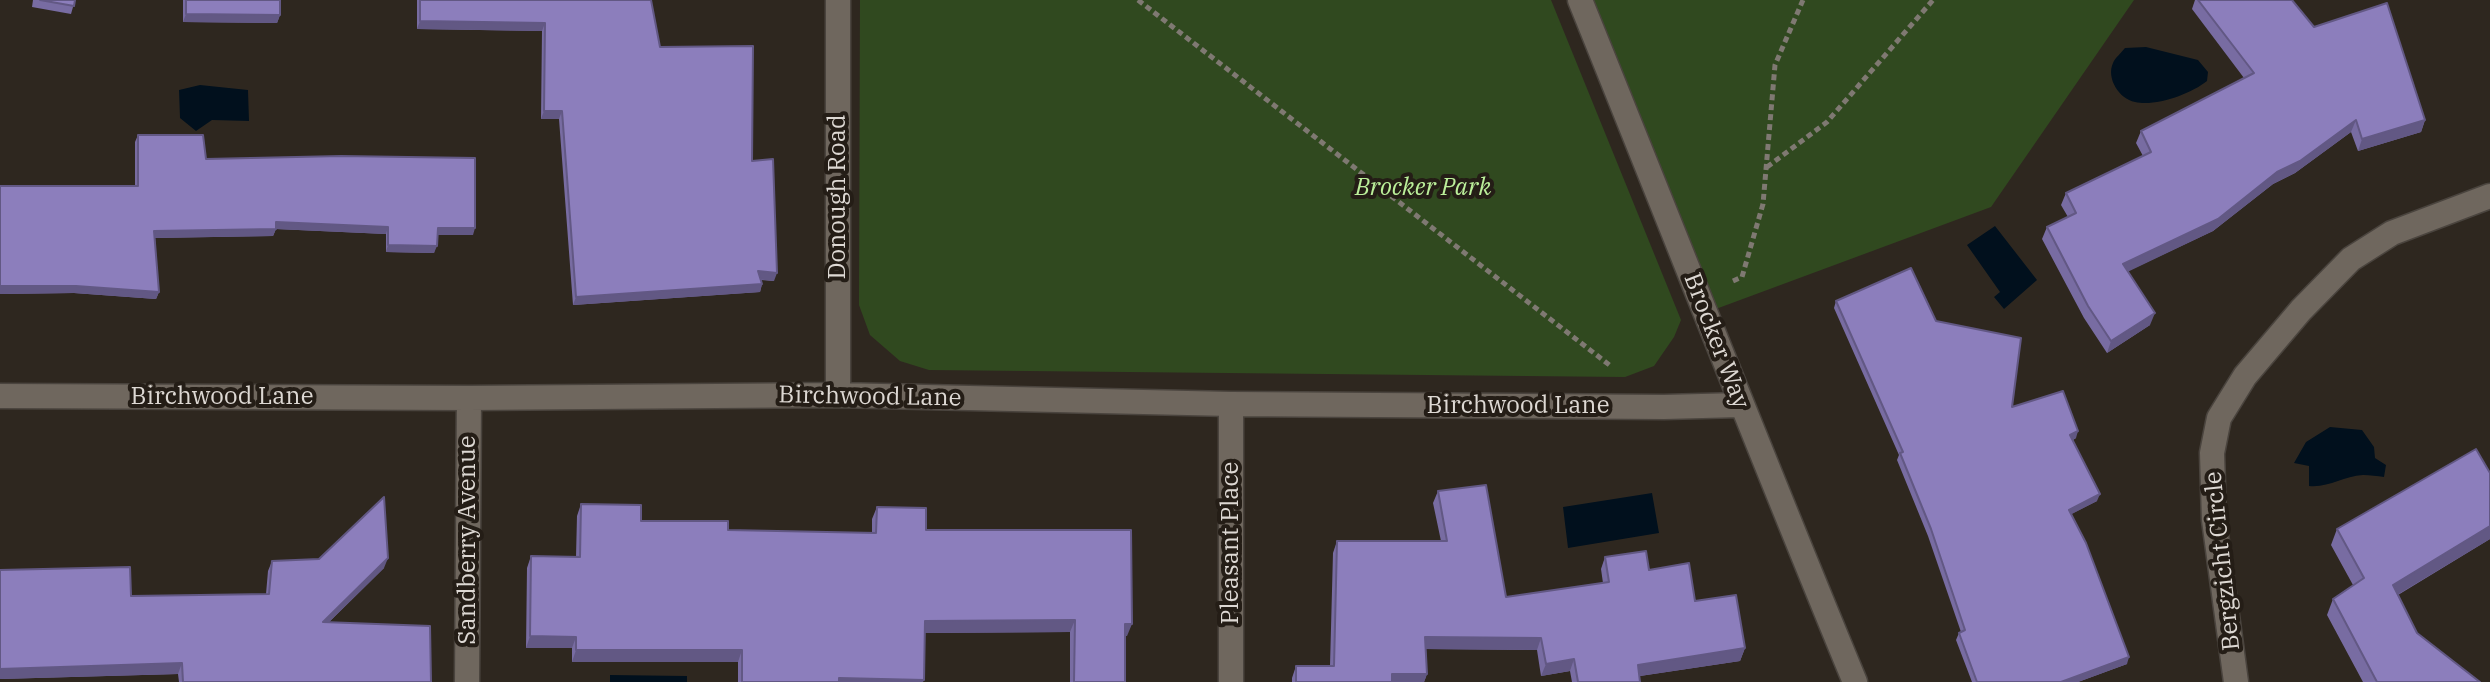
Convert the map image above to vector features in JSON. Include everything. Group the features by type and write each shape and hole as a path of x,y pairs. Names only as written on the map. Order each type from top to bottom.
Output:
{"street":[{"name":"Donough Road","path":"838,0 838,395"},
{"name":"Brocker Way","path":"1580,0 1699,293 1740,405 1855,682"},
{"name":"Bergzicht Circle","path":"2236,682 2214,520 2212,453 2219,418 2245,376 2301,310 2351,259 2392,233 2490,196"},
{"name":"Birchwood Lane","path":"0,396 469,398 838,395 1231,404 1740,405"},
{"name":"Sandberry Avenue","path":"467,682 469,398"},
{"name":"Pleasant Place","path":"1231,404 1231,682"}],"path":[{"path":"1138,0 1614,368"},
{"path":"1699,293 1742,277 1763,204 1775,65 1803,0"},
{"path":"1766,168 1827,122 1933,0"}],"green space":[{"name":"Brocker Park","path":"860,0 1551,0 1681,320 1674,337 1654,366 1625,377 929,370 900,361 870,335 859,305"},
{"path":"1580,0 2134,0 1991,207 1705,313"}],"water":[{"path":"2146,47 2198,60 2208,72 2207,81 2182,95 2162,101 2143,103 2129,100 2115,87 2111,69 2125,48"},
{"path":"200,85 248,90 249,121 212,120 196,131 180,118 179,90"},
{"path":"1995,226 2037,280 2004,309 1994,297 2000,292 1967,245"},
{"path":"2330,427 2362,430 2374,447 2375,458 2386,465 2384,477 2356,476 2309,486 2309,466 2294,463 2306,442"},
{"path":"1652,493 1659,533 1568,548 1563,507"},
{"path":"610,675 687,676 687,682 610,682"}],"building":[{"path":"40,0 75,0 74,6"},
{"path":"186,0 280,0 280,15 186,14"},
{"path":"420,0 651,0 660,47 753,46 752,161 773,159 777,273 758,271 762,284 576,297 562,111 544,111 545,23 420,21"},
{"path":"2198,0 2292,0 2314,27 2387,3 2425,120 2362,139 2356,120 2300,161 2277,172 2218,219 2123,264 2155,313 2111,341 2088,306 2047,227 2076,213 2066,193 2151,152 2141,131 2254,73"},
{"path":"138,135 203,135 206,159 341,156 475,158 475,228 438,228 437,246 388,245 388,227 276,222 276,229 154,231 159,292 76,286 0,286 0,186 138,186"},
{"path":"1911,268 1936,321 2021,338 2012,407 2063,391 2078,431 2070,435 2100,494 2069,510 2086,543 2129,657 2061,682 1977,682 1959,633 1965,630 1931,529 1900,453 1903,452 1836,301"},
{"path":"2476,449 2490,473 2490,526 2393,585 2417,633 2480,682 2377,682 2333,599 2364,578 2337,529"},
{"path":"1486,485 1506,597 1609,582 1605,557 1646,551 1649,570 1689,563 1695,601 1736,595 1745,648 1638,665 1640,682 1578,682 1574,659 1546,664 1541,638 1425,637 1427,674 1392,674 1392,682 1296,682 1296,666 1334,666 1337,541 1447,541 1438,491"},
{"path":"384,497 388,558 323,622 430,626 431,682 183,682 182,663 0,669 0,570 130,567 131,596 269,594 272,561 319,559"},
{"path":"581,504 641,505 641,521 728,521 728,530 876,533 877,507 926,508 926,530 1131,530 1132,624 1125,624 1125,682 1074,682 1075,620 925,621 924,680 839,678 839,682 742,682 742,650 576,650 576,637 530,636 531,556 580,557"}]}
